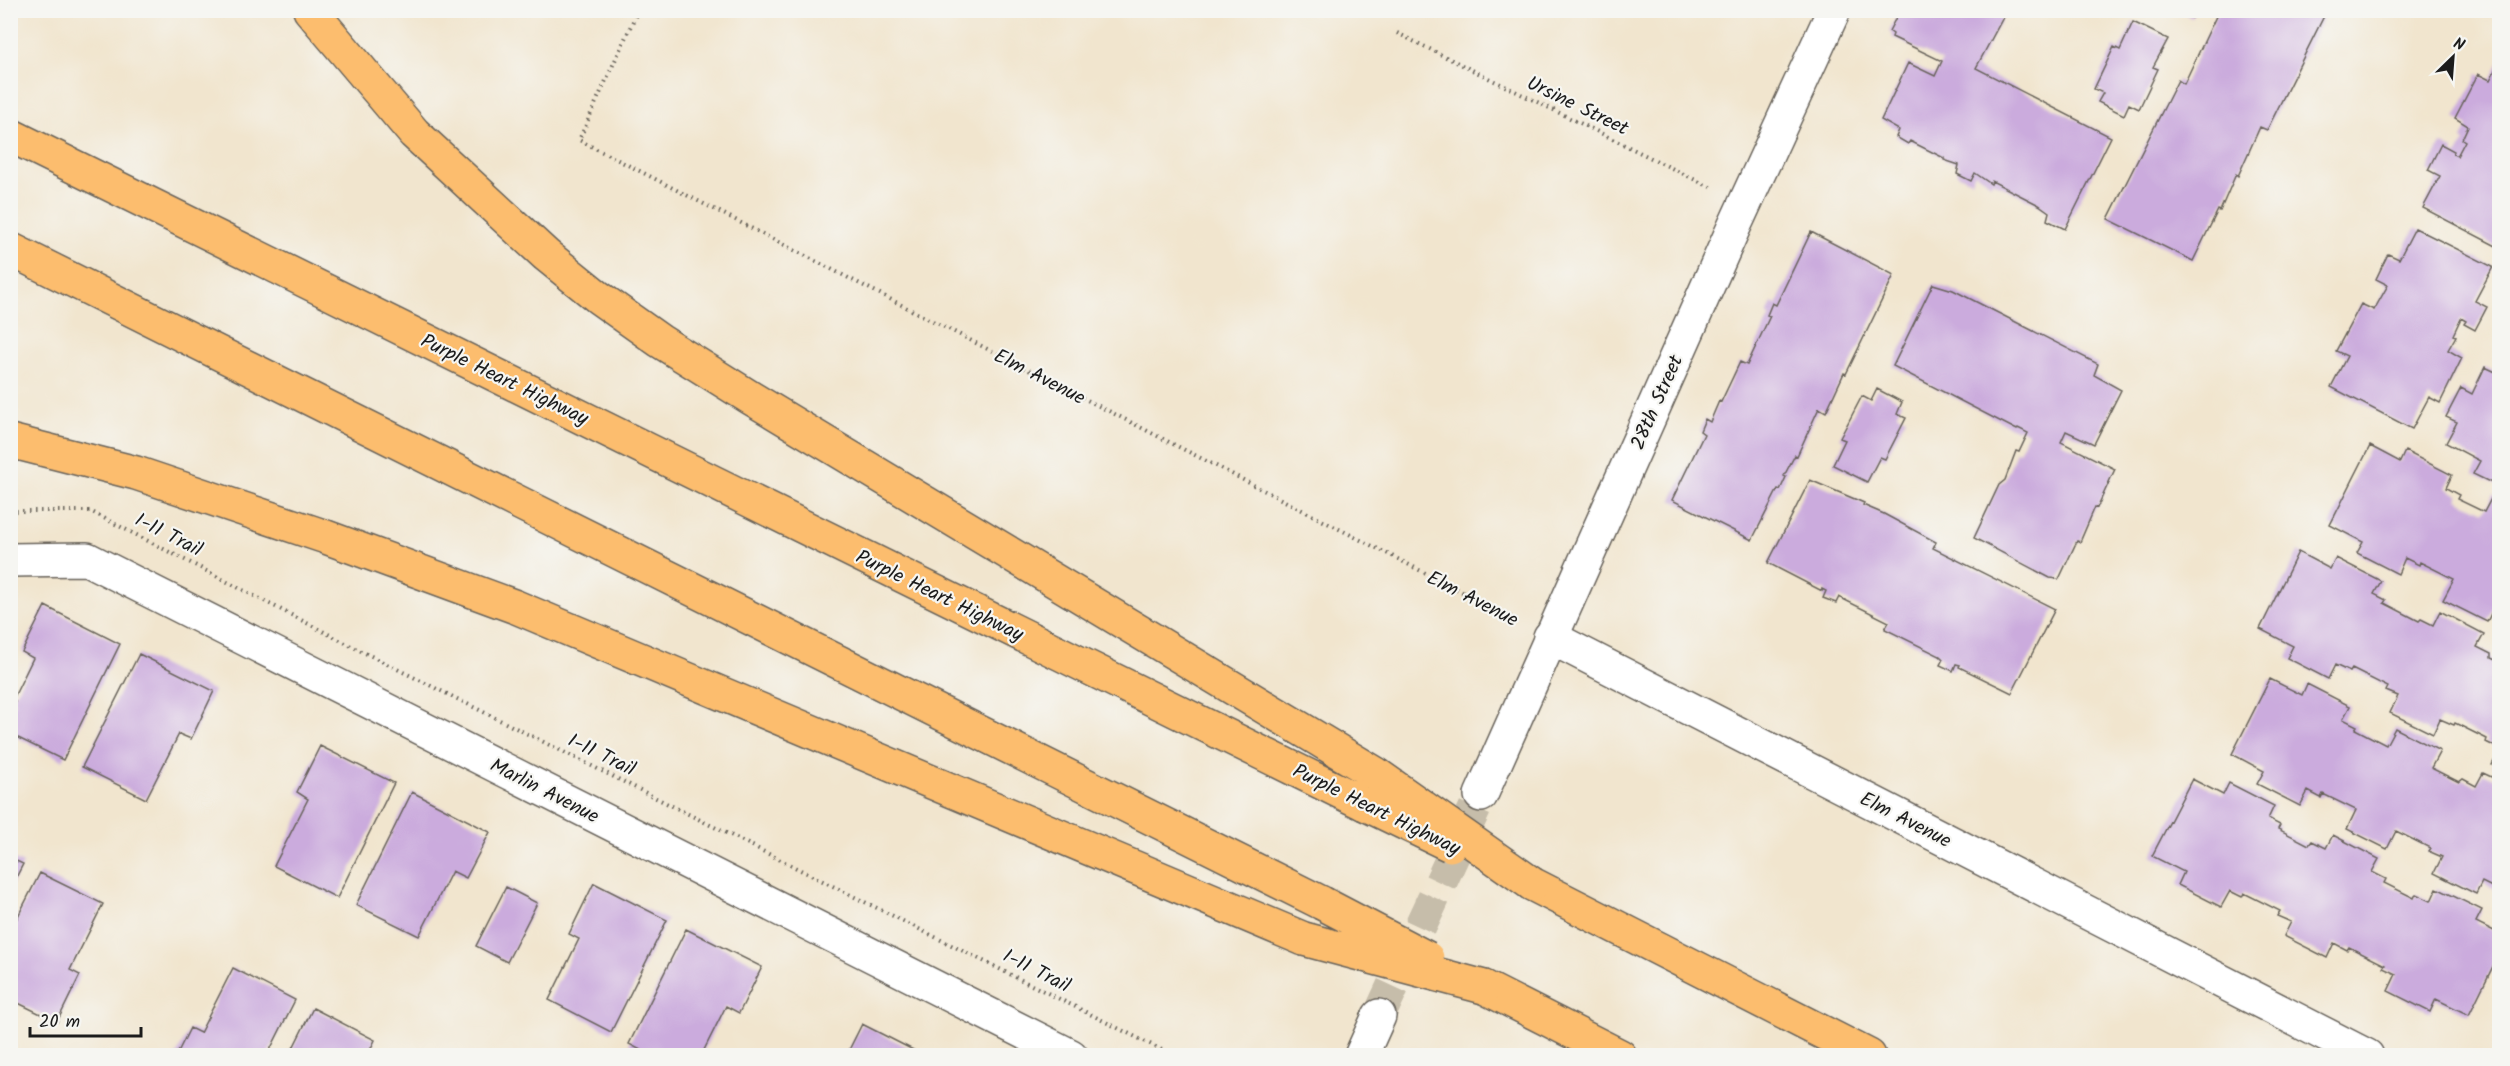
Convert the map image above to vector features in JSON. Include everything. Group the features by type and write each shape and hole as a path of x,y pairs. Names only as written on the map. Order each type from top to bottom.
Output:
{"highway":[{"path":"310,10 414,133 546,255 598,297 660,341 751,398 1377,774 1532,884"},
{"name":"Purple Heart Highway","path":"10,135 1365,804 1532,884 1869,1056"},
{"path":"10,249 1322,903 1620,1056"},
{"path":"10,441 136,473 327,537 516,607 1304,939 1484,987"}],"street":[{"name":"28th Street","path":"1481,795 1550,637 1834,10"},
{"name":"Marlin Avenue","path":"10,560 87,559 1071,1056"},
{"name":"Elm Avenue","path":"1550,637 2367,1056"},
{"path":"1361,1056 1379,1016"}],"path":[{"name":"Elm Avenue","path":"638,10 579,140 1550,637"},
{"name":"Ursine Street","path":"1397,33 1745,204"},
{"name":"I-11 Trail","path":"10,511 90,511 365,653 1174,1056"}],"building":[{"path":"1900,10 2007,10 1976,68 2111,137 2065,229 2047,220 2049,212 2039,205 1992,181 1991,184 1975,173 1971,181 1957,174 1959,165 1944,160 1910,141 1908,144 1896,137 1899,130 1881,120 1908,63 1935,76 1942,61 1892,37 1893,34 1889,31"},
{"path":"2178,10 2195,10 2192,18"},
{"path":"2219,10 2327,10 2267,130 2260,127 2238,176 2236,174 2220,211 2218,210 2193,261 2108,219 2178,80 2184,84"},
{"path":"2133,22 2168,39 2153,67 2158,69 2139,109 2129,104 2124,115 2098,102 2103,93 2094,89 2114,47 2120,50"},
{"path":"2500,60 2500,248 2423,208 2440,176 2428,170 2441,144 2454,151 2453,154 2457,156 2465,141 2462,139 2468,126 2455,118 2478,74 2490,80"},
{"path":"2415,228 2493,267 2475,301 2487,307 2475,330 2464,324 2466,321 2461,318 2453,335 2456,336 2448,350 2462,358 2440,403 2429,397 2412,429 2331,387 2347,356 2336,351 2361,304 2374,310 2388,285 2376,279 2388,254 2399,259"},
{"path":"1811,232 1894,275 1826,412 1819,408 1797,456 1795,455 1784,476 1786,477 1780,490 1778,489 1752,540 1672,500 1704,434 1700,431 1705,419 1710,422 1740,362 1747,365 1770,316 1767,315 1772,303 1776,305"},
{"path":"1933,284 1953,290 2098,364 2094,375 2121,390 2094,444 2066,431 2061,442 2115,469 2080,542 2077,541 2059,579 2050,578 1974,538 1999,485 2005,480 2016,451 2019,452 2028,433 2018,428 2017,430 1893,366"},
{"path":"2485,367 2500,374 2500,487 2473,474 2480,461 2446,443 2457,422 2446,417 2461,388 2472,394"},
{"path":"1877,389 1902,402 1897,414 1906,418 1885,459 1880,457 1867,482 1833,465 1845,440 1840,438 1862,396 1871,401"},
{"path":"2370,446 2400,462 2405,451 2452,475 2446,488 2459,495 2457,499 2484,512 2493,495 2500,498 2500,605 2496,603 2487,622 2443,600 2454,579 2420,562 2419,565 2405,558 2398,574 2357,553 2363,542 2330,525"},
{"path":"1810,480 1864,503 1863,505 1936,542 1933,548 2055,609 2012,693 1959,667 1960,665 1956,664 1953,671 1940,665 1943,659 1940,656 1885,629 1889,622 1839,597 1836,603 1823,598 1826,591 1768,563"},
{"path":"2298,552 2330,569 2336,558 2381,581 2374,594 2386,600 2384,603 2419,621 2421,619 2433,625 2440,611 2484,634 2477,647 2500,662 2500,749 2486,742 2487,739 2455,723 2454,725 2440,719 2433,734 2390,713 2398,696 2386,691 2388,687 2352,669 2350,672 2335,665 2328,679 2287,658 2293,646 2260,629"},
{"path":"45,606 120,644 63,760 10,734 10,711 15,702 12,701 33,658 22,652"},
{"path":"139,654 214,691 191,739 179,734 146,799 82,767"},
{"path":"2270,679 2302,695 2307,684 2350,706 2343,719 2357,726 2355,729 2386,745 2395,728 2440,751 2431,768 2459,782 2463,779 2476,786 2483,773 2500,781 2500,891 2482,882 2476,894 2434,873 2442,857 2428,851 2430,848 2396,831 2387,849 2347,829 2356,810 2323,794 2321,798 2308,791 2300,806 2257,784 2264,771 2232,754"},
{"path":"320,746 394,783 337,898 274,866 308,799 297,792"},
{"path":"2500,750 2500,769 2492,765"},
{"path":"2192,779 2223,795 2229,783 2274,806 2268,819 2280,825 2278,829 2309,845 2312,841 2326,848 2333,835 2379,859 2372,872 2386,879 2384,883 2414,898 2416,894 2431,901 2437,888 2482,910 2476,922 2500,934 2500,952 2469,1015 2436,999 2430,1012 2388,991 2396,974 2383,968 2385,965 2349,947 2347,950 2334,943 2327,958 2284,936 2291,922 2277,916 2280,911 2244,893 2242,897 2230,891 2221,907 2178,885 2184,872 2152,856"},
{"path":"412,792 490,832 466,878 452,871 419,936 356,905"},
{"path":"10,858 23,864 10,889"},
{"path":"40,873 103,904 70,970 80,975 57,1022 10,999 10,932"},
{"path":"594,883 667,920 611,1032 549,1000 579,939 569,934"},
{"path":"506,887 537,903 507,962 476,946"},
{"path":"686,929 762,967 739,1013 726,1006 701,1056 652,1056 629,1044"},
{"path":"233,968 295,1000 267,1056 176,1056 190,1028 200,1033"},
{"path":"313,1008 375,1040 367,1056 289,1056"},
{"path":"862,1024 925,1056 846,1056"}],"tunnel":[{"path":"1379,1016 1481,795"}]}
